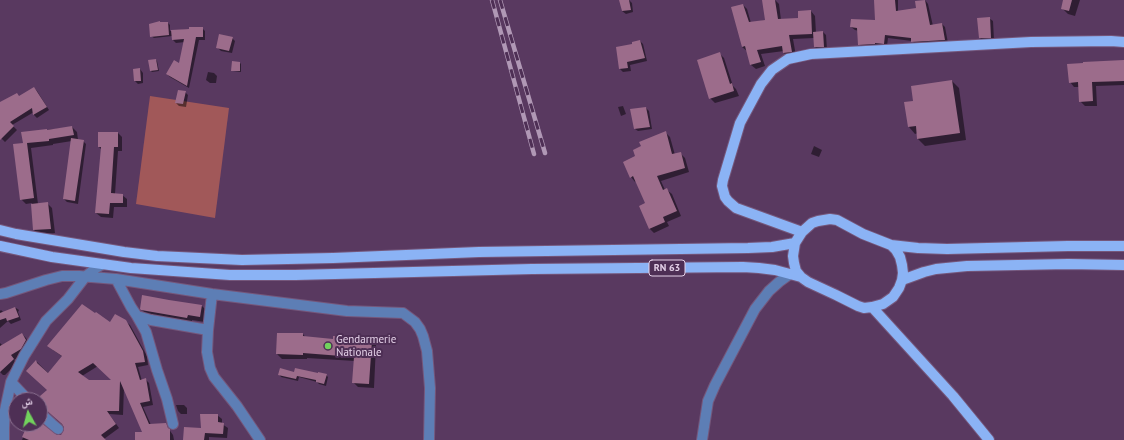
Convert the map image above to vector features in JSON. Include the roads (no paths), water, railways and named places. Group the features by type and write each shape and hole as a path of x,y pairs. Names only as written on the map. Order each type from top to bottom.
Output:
{"main road":[{"path":"802,232 736,208 725,197 722,186 740,123 761,84 772,70 788,59 811,54 1023,43 1124,42"},
{"path":"891,245 900,257 902,265 903,273 899,288 893,297 883,304 864,308 814,285 801,277 796,270 793,256 795,243 802,232 818,221 830,219 836,220 863,234 891,245 918,248 947,249 1124,246"},
{"path":"0,230 112,250 157,256 242,260 479,252 748,248 795,243"},
{"path":"0,246 52,257 105,265 112,250"},
{"path":"947,249 948,268"},
{"path":"902,280 924,272 967,266 1060,264 1124,265"},
{"name":"RN 63","path":"105,265 208,274 252,275 532,269 743,267 759,268 801,277"},
{"path":"872,307 953,396 989,440"}],"street":[{"path":"4,440 5,410 11,382 24,356 46,321 68,299 85,277 96,268 105,265"},
{"path":"702,440 708,401 715,385 755,310 769,291 790,274"},
{"path":"0,294 62,276 79,276 116,279 212,294 347,311 404,314 415,322 420,329 427,351 430,388 430,440"},
{"path":"116,279 146,332 167,399 173,424"},
{"path":"212,294 208,330 208,360 214,377 237,406 260,440"},
{"path":"137,316 151,320 208,330"},
{"path":"11,382 20,392"},
{"path":"48,420 58,429"}],"railway":[{"path":"492,0 534,154"},
{"path":"500,0 545,153"}],"place":[{"name":"Gendarmerie Nationale","path":"328,346"}]}
